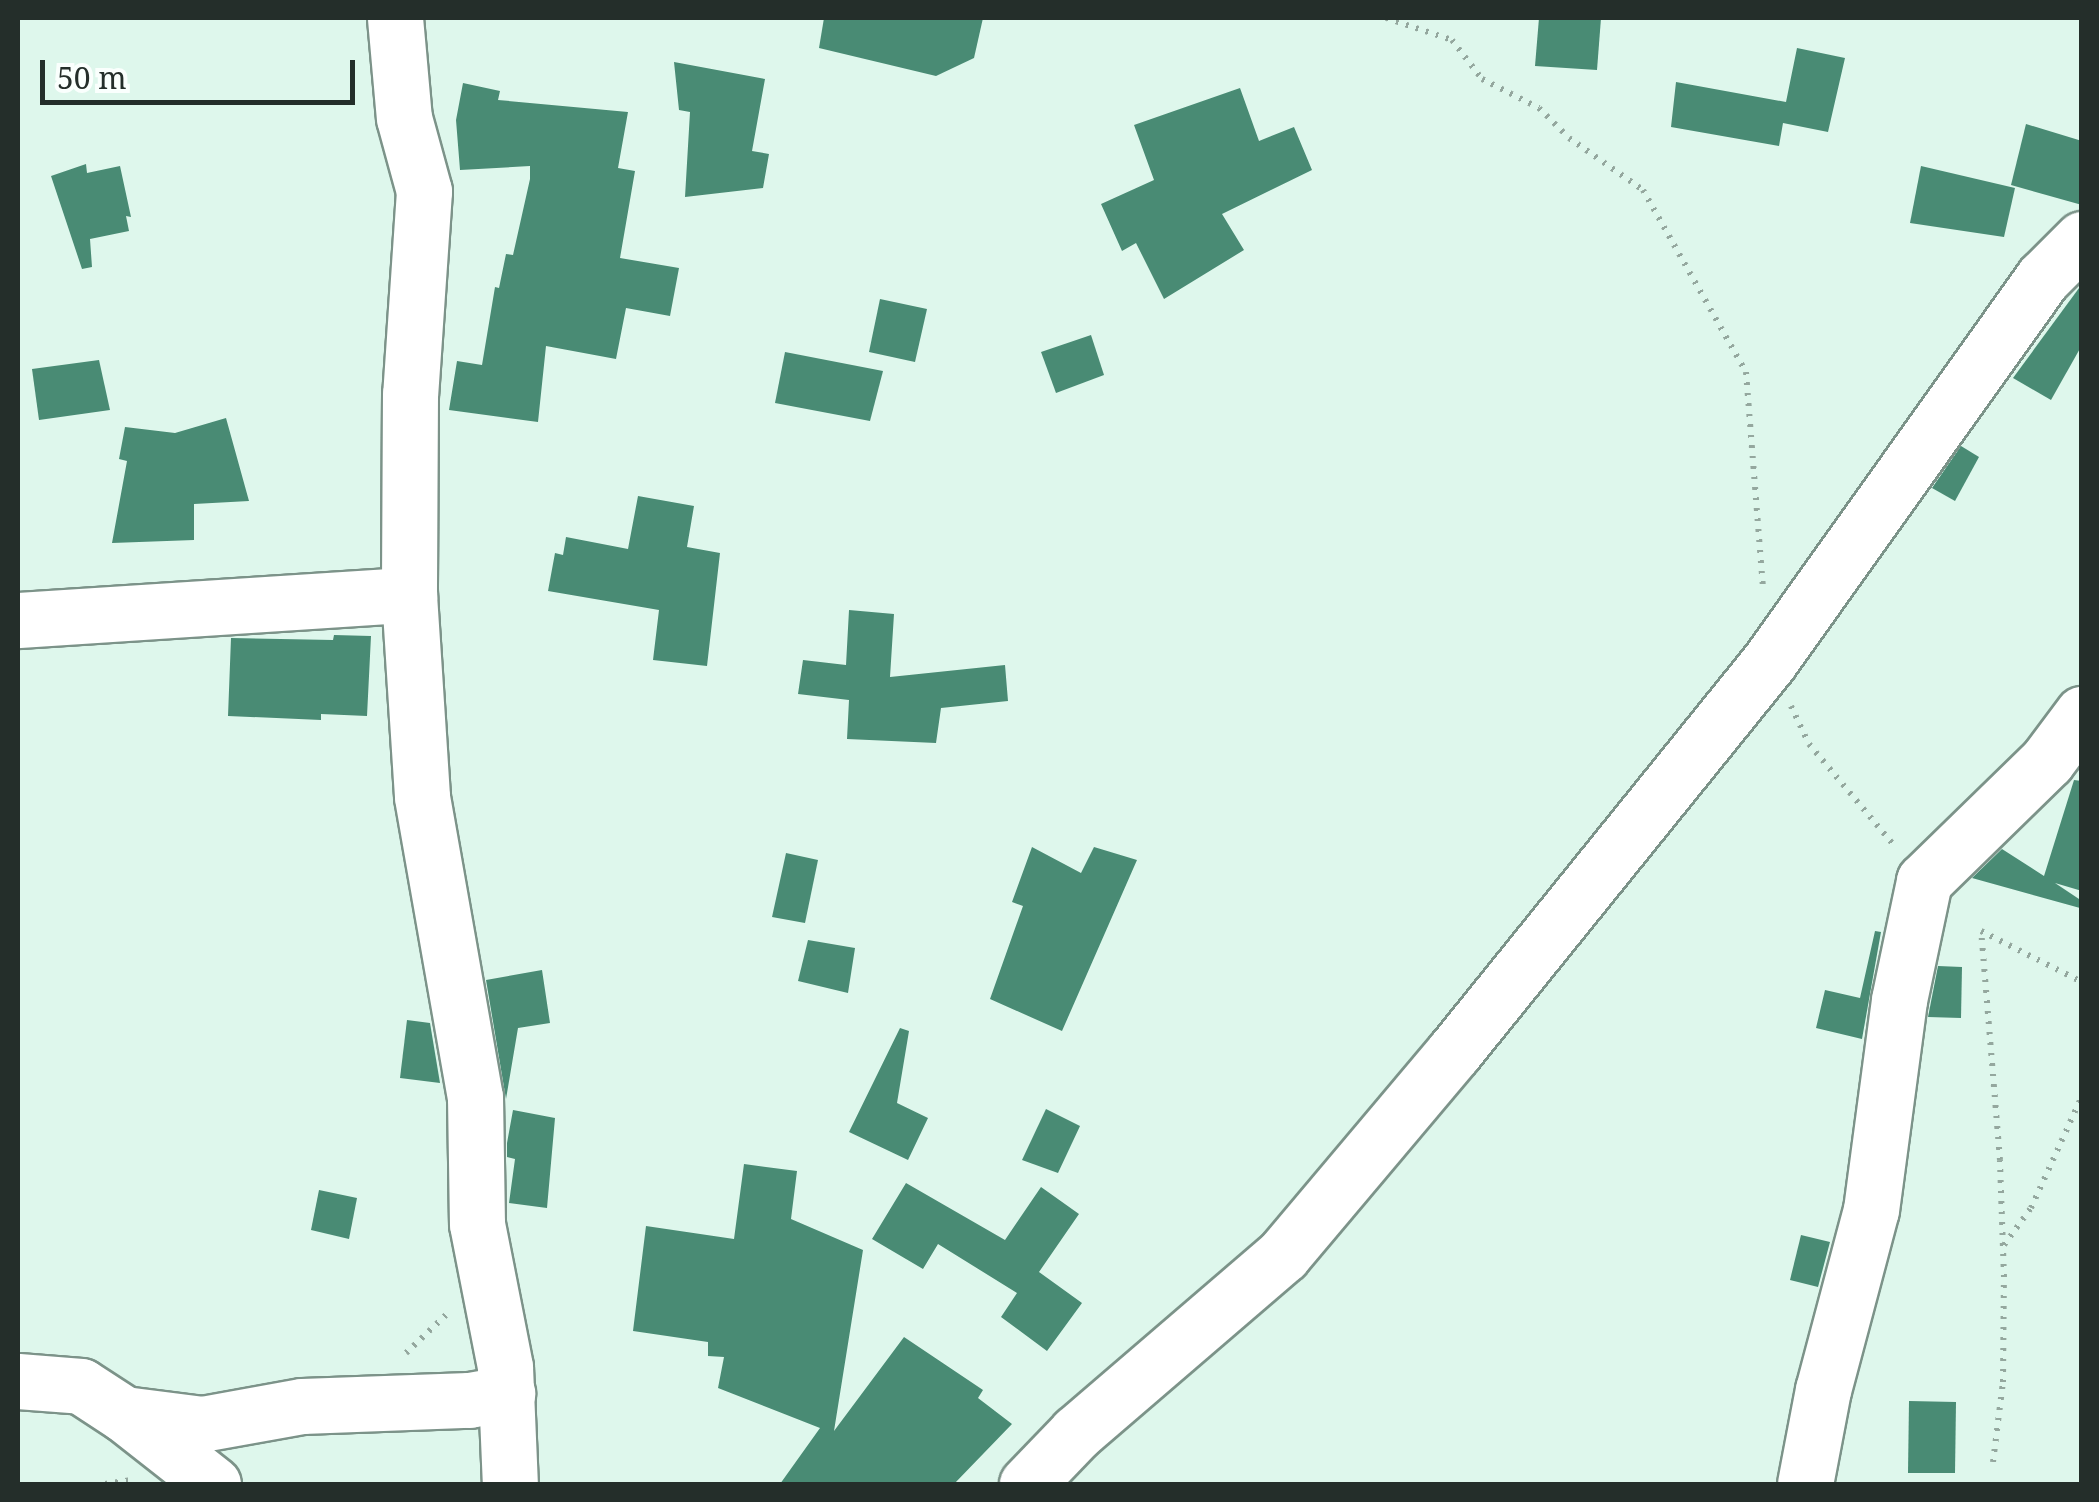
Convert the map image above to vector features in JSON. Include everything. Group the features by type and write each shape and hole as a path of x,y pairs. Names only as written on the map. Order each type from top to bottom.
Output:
{"street":[{"path":"395,18 404,118 424,191 410,394 410,594 422,797 475,1097 476,1224 507,1393 510,1484"},
{"path":"1027,1484 1076,1433 1283,1256 1454,1052 1769,662 2043,278 2082,239"},
{"path":"18,620 410,594"},
{"path":"1805,1484 1824,1390 1870,1210 1899,1000 1924,881 2047,761 2082,714"},
{"path":"18,1380 82,1386 213,1484"},
{"path":"124,1414 202,1424 302,1406 468,1400 507,1393"}],"path":[{"path":"1386,18 1452,40 1482,79 1540,108 1569,138 1643,190 1746,372 1769,662 1809,744 1924,881"},
{"path":"1993,1462 2005,1338 2003,1246 2000,1160 1980,931 2082,982"},
{"path":"2003,1246 2031,1208 2082,1096"}],"building":[{"path":"824,18 983,18 974,58 936,76 819,48"},
{"path":"1539,18 1601,18 1597,70 1535,66"},
{"path":"1797,48 1845,58 1828,132 1783,123 1779,146 1671,127 1676,82 1786,102"},
{"path":"674,62 765,79 752,151 769,154 763,188 685,197 690,112 679,110"},
{"path":"463,83 500,91 498,100 628,112 618,168 635,171 620,258 679,268 670,316 626,308 616,359 546,346 538,422 449,410 457,361 482,365 495,287 499,288 506,254 513,255 530,179 530,166 460,170 456,120"},
{"path":"1240,88 1259,141 1294,127 1312,170 1222,214 1244,250 1164,299 1136,243 1122,251 1101,204 1154,180 1134,125"},
{"path":"2026,124 2082,141 2082,205 2011,185"},
{"path":"86,164 87,173 120,166 131,217 126,216 129,231 90,239 92,267 82,269 51,176"},
{"path":"1921,166 2015,188 2004,237 1910,223"},
{"path":"2082,284 2082,345 2051,400 2013,378"},
{"path":"880,299 927,309 915,362 869,352"},
{"path":"1091,335 1104,375 1056,393 1041,352"},
{"path":"785,352 883,371 870,421 775,403"},
{"path":"99,360 110,410 39,420 32,369"},
{"path":"226,418 249,501 194,504 194,540 112,543 127,461 119,459 125,427 175,433"},
{"path":"1961,446 1979,457 1955,501 1932,488"},
{"path":"638,496 694,506 687,547 720,553 707,666 653,660 659,610 548,591 555,553 563,555 566,537 628,549"},
{"path":"849,610 894,614 890,677 1005,665 1008,701 941,708 936,743 847,739 849,700 798,694 803,660 846,665"},
{"path":"334,635 371,636 367,716 321,714 321,720 228,716 231,638 333,640"},
{"path":"2074,780 2082,781 2082,891 2055,883 2082,901 2080,908 1972,878 2002,849 2044,876"},
{"path":"1032,847 1081,873 1094,847 1137,860 1062,1031 990,999 1023,906 1012,902"},
{"path":"786,853 818,860 805,923 772,917"},
{"path":"1875,931 1881,932 1862,1039 1816,1028 1825,990 1860,998"},
{"path":"808,940 855,948 848,993 798,981"},
{"path":"1938,966 1962,967 1961,1018 1928,1017"},
{"path":"542,970 550,1023 518,1028 506,1099 486,980"},
{"path":"407,1020 430,1023 440,1083 400,1078"},
{"path":"900,1028 909,1031 897,1103 928,1118 908,1160 849,1132"},
{"path":"1046,1109 1080,1126 1058,1173 1022,1160"},
{"path":"513,1110 555,1118 547,1208 509,1203 515,1159 507,1157 507,1143"},
{"path":"744,1164 797,1171 791,1219 863,1250 834,1431 904,1337 983,1390 978,1398 1012,1424 954,1484 780,1484 820,1428 718,1388 724,1357 708,1356 708,1342 633,1331 646,1226 734,1239"},
{"path":"906,1183 1005,1240 1041,1187 1079,1214 1039,1272 1082,1303 1047,1351 1001,1317 1017,1293 938,1244 923,1269 872,1239"},
{"path":"319,1190 357,1198 349,1239 311,1230"},
{"path":"1801,1235 1830,1242 1818,1287 1790,1280"},
{"path":"1909,1401 1956,1402 1955,1473 1908,1473"}]}
